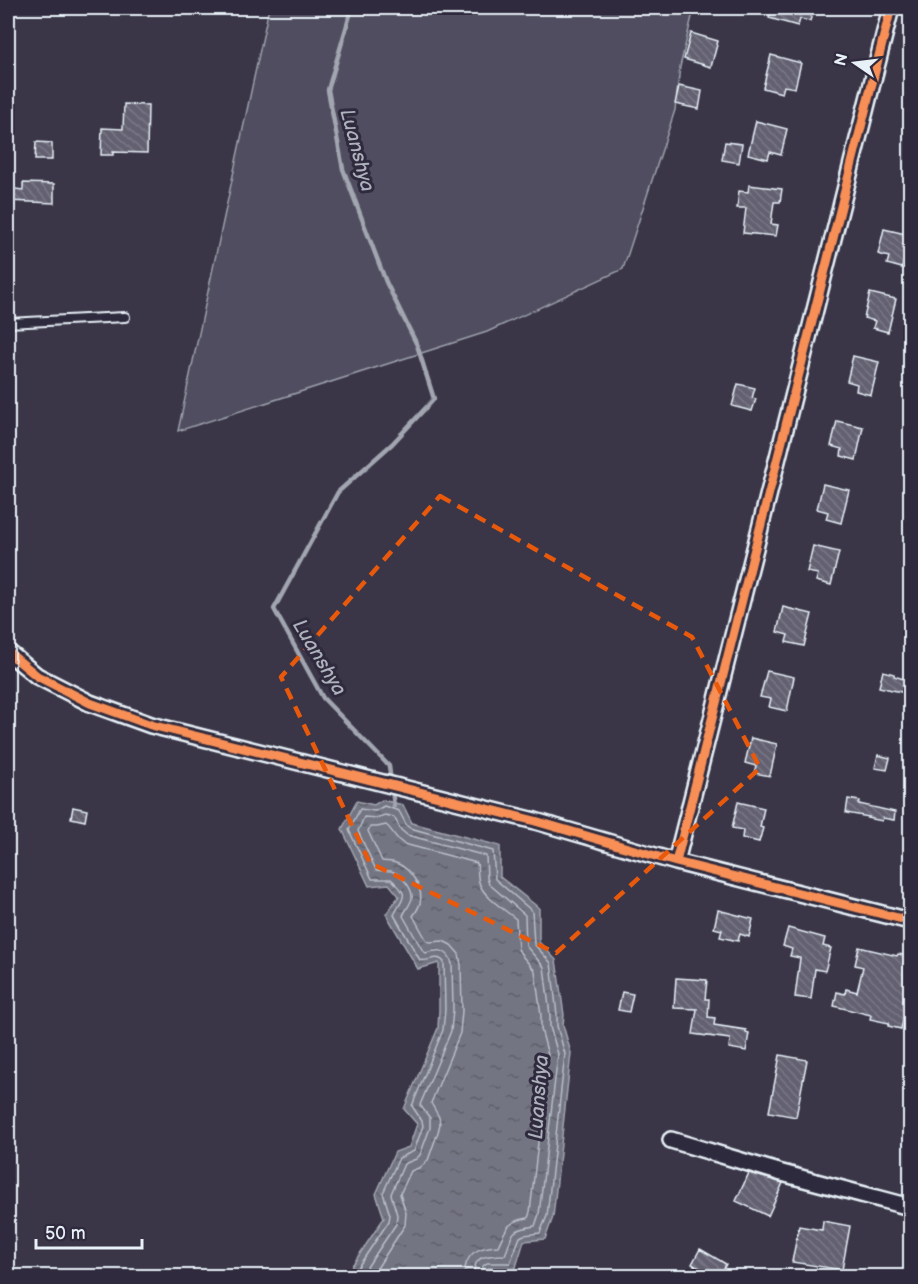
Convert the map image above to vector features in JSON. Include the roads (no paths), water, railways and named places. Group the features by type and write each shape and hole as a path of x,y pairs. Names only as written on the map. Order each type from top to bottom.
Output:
{"street":[{"path":"676,862 891,8"},
{"path":"8,652 37,676 90,703 151,725 535,821 676,862 910,921"},
{"path":"671,1140 782,1173 910,1207"}],"lane":[{"path":"8,323 125,317"}],"water":[{"path":"382,800 403,805 412,823 500,846 500,877 539,908 539,942 556,960 564,1015 563,1025 571,1053 553,1217 545,1239 524,1241 515,1270 489,1268 485,1276 345,1276 384,1218 376,1194 395,1152 409,1147 417,1124 404,1109 438,1028 439,963 418,969 386,914 399,896 389,884 369,886 342,829 357,801 374,805"}],"waterway":[{"name":"Luanshya","path":"352,8 328,90 343,169 386,282 417,345 434,399 392,444 338,492 274,609 323,698 389,766 394,806"}]}
